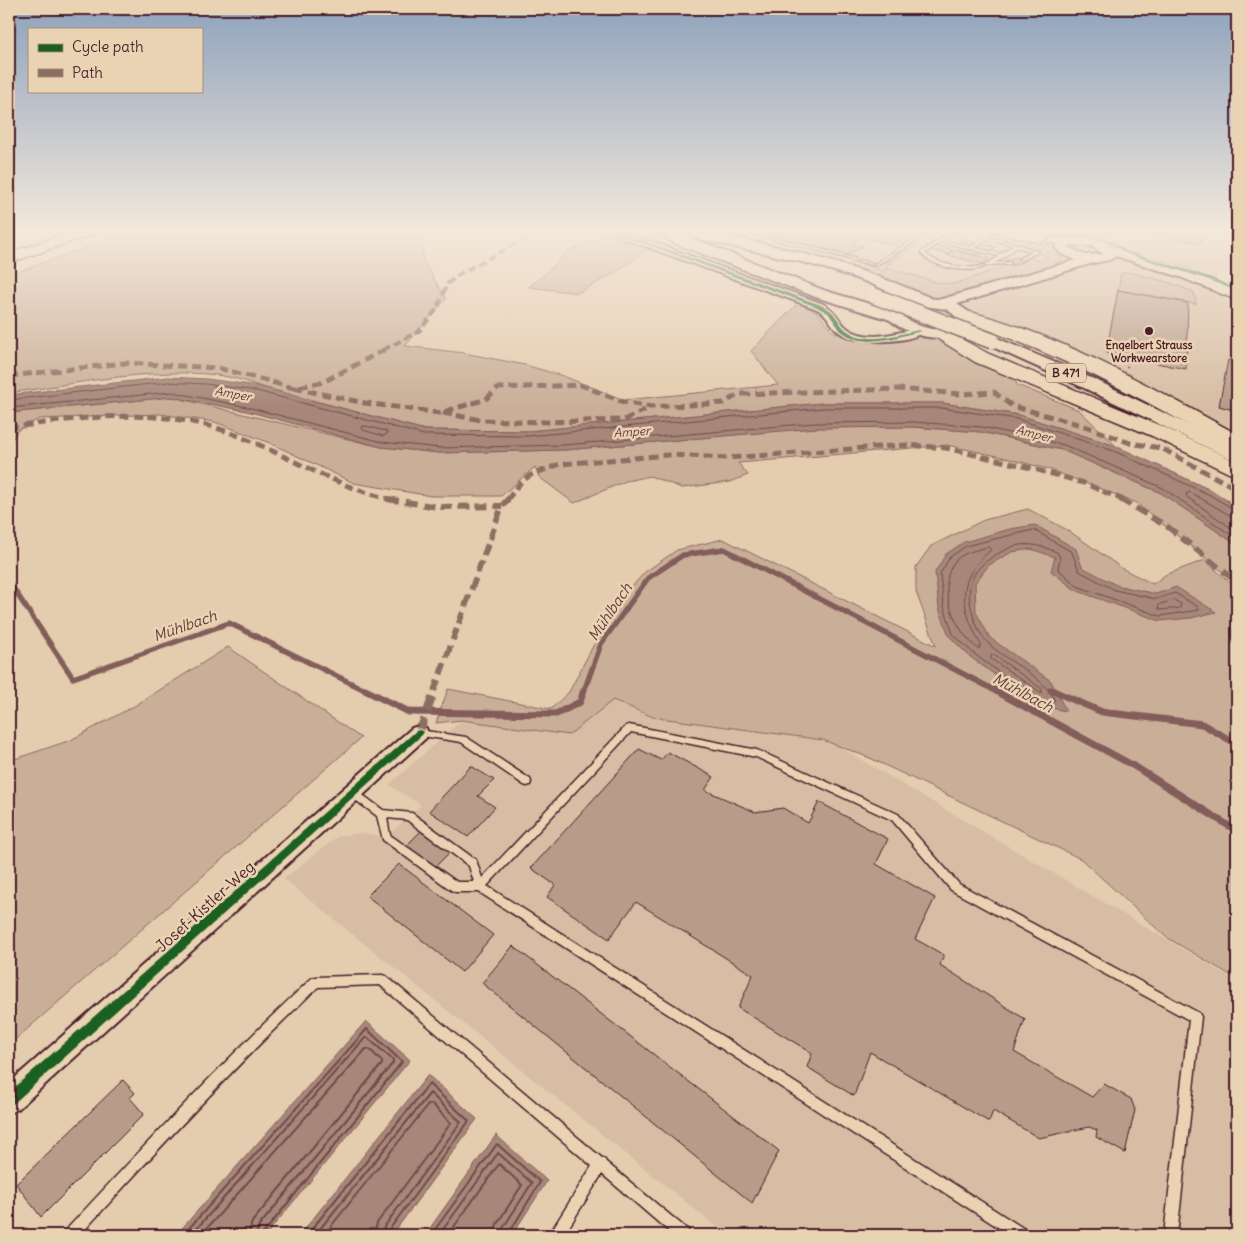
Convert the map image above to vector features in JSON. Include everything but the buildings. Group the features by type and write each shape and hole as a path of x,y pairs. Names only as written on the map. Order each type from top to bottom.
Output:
{"highway":[{"path":"962,313 1047,344 1119,379 1237,443"},
{"path":"941,333 982,358 1158,432 1237,470"}],"main road":[{"path":"808,289 898,326"},
{"name":"B 471","path":"855,289 992,341 1090,384 1237,456"},
{"path":"899,289 926,301"}],"street":[{"path":"772,289 819,306 834,315 842,330 868,339 898,326 919,331 941,333 961,330 968,321 962,313 941,304 926,301 904,303 897,307 894,311 898,326"},
{"path":"941,304 990,289"},
{"path":"1221,289 1237,296"},
{"path":"962,313 973,295"},
{"name":"Josef-Kistler-Weg","path":"9,1100 419,733"}],"lane":[{"path":"480,887 629,728 757,754 895,818 955,887 1195,1017 1171,1235"},
{"path":"419,733 462,739 528,782"},
{"path":"352,792 381,814 409,816 441,839 473,863 480,887"},
{"path":"381,814 386,837 456,887 480,887 1021,1235"},
{"path":"71,1235 184,1110 269,1024 316,982 382,980 683,1235"},
{"path":"557,1235 601,1164"}],"path":[{"path":"1127,368 1128,358"}],"shaded area":[{"path":"9,289 440,289 446,299 405,346 464,353 525,365 563,376 624,400 778,385 751,351 798,303 817,312 832,331 851,340 893,342 916,335 941,339 1015,379 1017,385 1079,410 1116,446 1019,415 942,403 823,403 529,431 425,430 232,378 202,374 135,375 9,393"},
{"path":"546,289 585,289 578,293"},
{"path":"902,289 979,289 943,299 924,297"},
{"path":"912,289 1237,289 1237,439 1215,426 977,317 968,307"},
{"path":"1186,289 1194,292 1196,304 1118,290"},
{"path":"918,305 946,308 958,316 958,324 942,328 929,328 923,327 902,316 901,312"},
{"path":"172,397 381,447 439,453 565,450 811,428 911,427 981,432 1062,450 1161,493 1237,545 1237,583 1135,502 1048,469 947,445 738,463 748,475 729,482 682,488 650,476 626,481 574,503 539,477 535,467 501,496 431,496 354,483 270,443 215,422 160,414 39,419 18,430 9,444 9,413"},
{"path":"1028,509 1069,531 1123,569 1153,584 1165,575 1205,560 1237,589 1237,979 1166,937 1081,859 870,758 823,740 653,717 613,700 569,735 462,720 436,723 448,689 551,709 569,692 613,608 645,572 677,550 723,539 936,646 916,592 916,567 931,546 984,520"},
{"path":"228,647 361,738 9,1045 9,761 71,740 136,705"},
{"path":"613,699 653,717 829,741 1237,981 1237,1235 727,1235 284,879 338,836 361,833 386,837 421,805 389,785 462,720 569,735"}],"water":[{"name":"Amper","path":"168,377 207,379 258,386 425,430 529,431 823,403 942,403 1019,415 1116,446 1213,491 1237,507 1237,545 1161,493 1062,450 981,432 914,427 816,428 565,450 439,453 381,447 246,411 172,397 9,413 9,395"},
{"path":"1035,525 1076,549 1082,567 1116,585 1156,594 1176,587 1216,612 1191,618 1160,621 1075,590 1051,571 1055,557 1031,549 1012,552 989,565 975,583 976,612 990,638 1051,681 1066,711 1036,705 969,656 949,636 939,608 935,572 946,554 964,542 1010,529"},
{"path":"366,1021 410,1060 266,1235 176,1235"},
{"path":"428,1075 477,1119 392,1235 300,1235"},
{"path":"496,1135 547,1181 512,1235 425,1235"}],"waterway":[{"name":"Mühlbach","path":"584,691 601,644 648,578 683,555 724,549 996,691"},
{"name":"Mühlbach","path":"9,582 73,678 229,623 367,691"},
{"name":"Mühlbach","path":"367,691 409,712 556,714 580,702 584,690"},
{"name":"Mühlbach","path":"994,690 1134,766 1237,831"},
{"path":"1054,691 1051,690 1102,712 1202,724 1237,744"}],"marked path":[{"path":"9,376 125,363 218,368 294,388 323,382 419,331 437,309 445,289"},
{"path":"294,388 365,403 440,413 486,399 498,388 581,385 623,402 651,407 723,403 740,394 898,389 961,394 994,392 1012,406 1085,426 1130,443 1161,448 1237,489"},
{"path":"443,413 481,420 545,422 624,420 651,407"},
{"path":"9,428 113,416 139,416 191,422 230,433 332,480 388,499 416,505 438,507 502,506"},
{"path":"419,733 502,506 521,482 531,475 560,464 669,455 728,458 906,445 946,448 1084,483 1125,501 1168,527 1237,582"},
{"path":"9,606 15,604"}],"cycle path":[{"path":"773,289 826,309 833,315 843,330 860,338 880,339 919,331"},
{"path":"9,1100 419,733"}],"place":[{"name":"Engelbert Strauss Workwearstore","path":"1149,331"}]}
